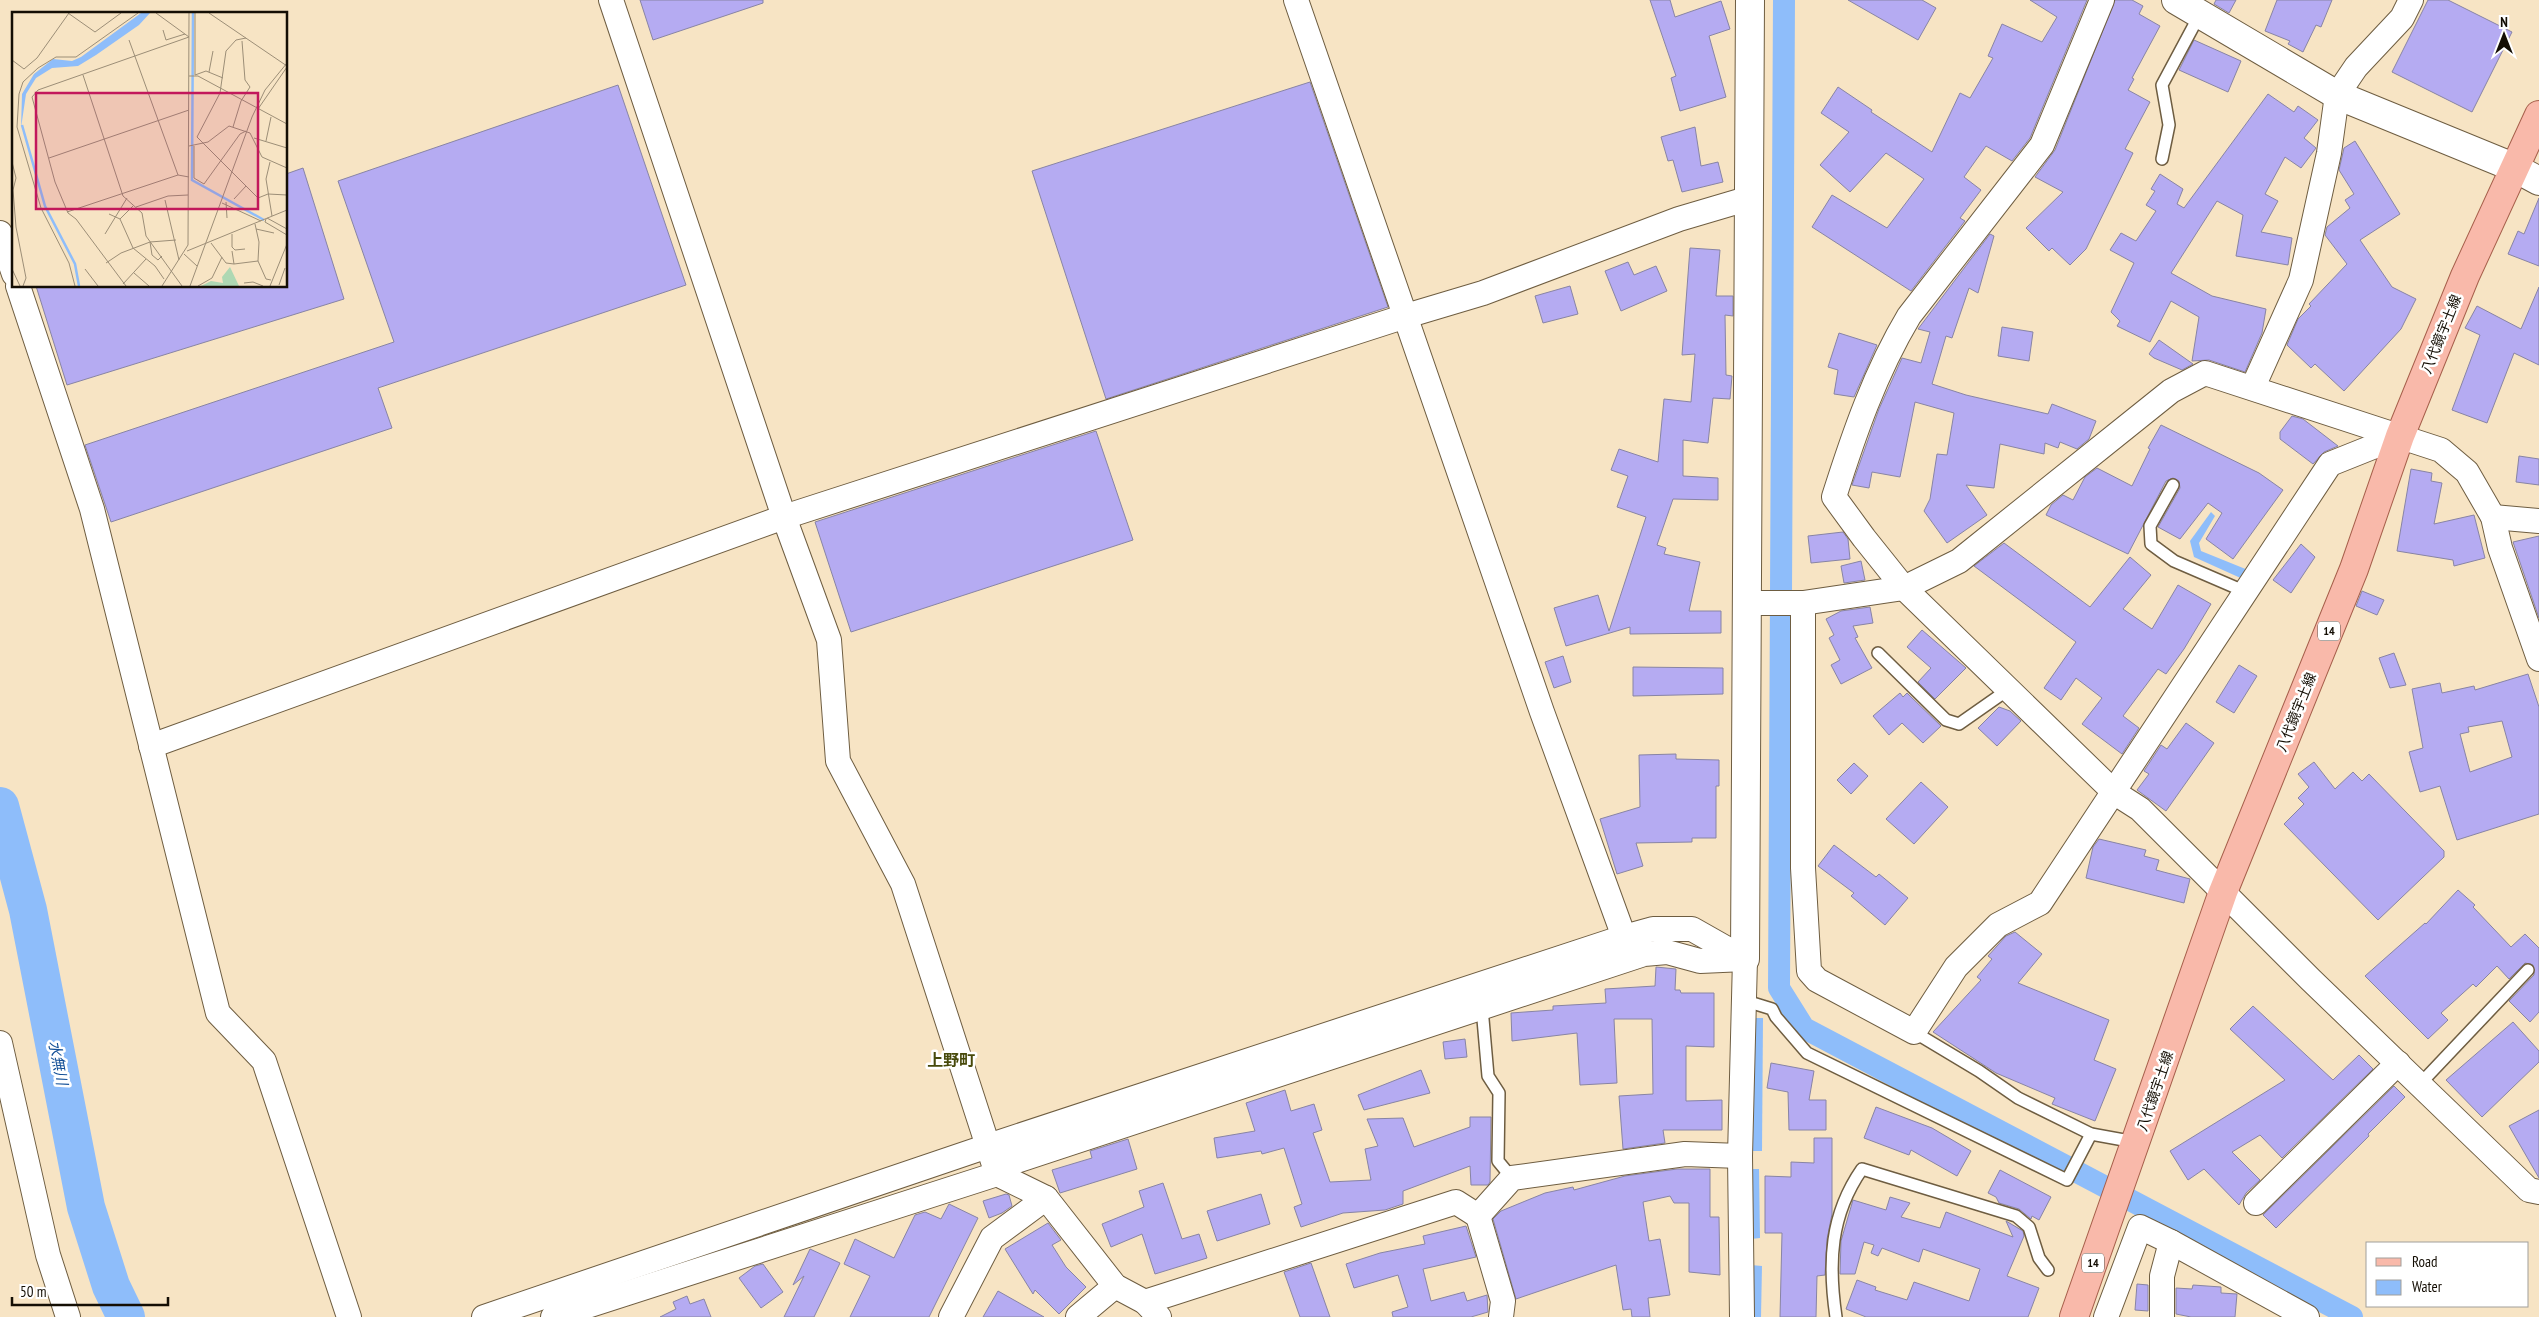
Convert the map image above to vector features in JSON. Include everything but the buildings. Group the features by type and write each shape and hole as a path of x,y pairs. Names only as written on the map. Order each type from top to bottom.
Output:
{"main road":[{"name":"八代鏡宇土線","path":"2074,1317 2135,1148 2223,892 2354,569 2400,436 2465,276 2532,176 2539,115"}],"street":[{"path":"611,0 784,517 829,640 838,761 904,884 996,1171 1046,1198 1115,1286 1152,1309 1456,1202 1478,1216 1503,1301 1501,1317"},
{"path":"1296,0 1542,712 1624,937"},
{"path":"1742,1317 1740,1156 1746,1001 1750,0"},
{"path":"2102,0 2042,145 1909,316 1891,346 1856,426 1834,498 1904,588 2115,793 2140,809 2529,1190 2539,1192"},
{"path":"2176,0 2336,95 2532,176"},
{"path":"2253,387 2301,280 2329,153 2336,95 2356,66 2402,18 2411,0"},
{"path":"151,746 784,517 1406,316 1483,294 1679,220 1750,198"},
{"path":"0,233 12,268"},
{"path":"19,288 92,509 218,1012 264,1060 349,1317"},
{"path":"1748,603 1802,603 1904,588 1959,561 2171,392 2206,373 2441,450 2467,472 2493,517 2500,548 2539,659"},
{"path":"1802,603 1803,868 1809,971 1817,980 1914,1032 1956,967 1998,925 2040,903 2115,793 2330,464 2400,436"},
{"path":"2493,517 2539,521"},
{"path":"553,1317 1416,1030 1479,997 1624,937 1653,929 1692,930 1745,959"},
{"path":"484,1317 988,1146 1407,1008 1479,997 1644,954 1667,952 1700,962 1745,959"},
{"path":"1407,1008 1416,1030"},
{"path":"0,1043 48,1255 68,1317"},
{"path":"2256,1203 2398,1063"},
{"path":"1478,1216 1512,1178 1685,1154 1740,1156"},
{"path":"950,1317 992,1238 1046,1198"},
{"path":"2106,1317 2140,1227 2171,1242 2306,1317"},
{"path":"2162,1317 2162,1276 2171,1242"},
{"path":"1078,1317 1115,1286"}],"lane":[{"path":"2162,159 2169,125 2162,85 2200,14"},
{"path":"2173,485 2150,526 2151,544 2174,562 2246,592"},
{"path":"1878,653 1946,720 1959,724 2009,689"},
{"path":"2420,1084 2528,970"},
{"path":"1479,997 1488,1076 1499,1093 1498,1161 1512,1178"},
{"path":"1746,1001 1772,1009 1776,1017 1807,1053 2067,1180 2091,1134"},
{"path":"1914,1032 1979,1071 2018,1098 2091,1134 2135,1148"},
{"path":"1836,1317 1832,1288 1833,1235 1848,1190 1862,1169 2016,1216 2029,1227 2039,1258 2048,1270"}],"water":[{"path":"2211,512 2215,516 2199,543 2201,551 2248,570 2245,580 2194,557 2190,541"},
{"path":"1754,1018 1763,1018 1762,1151 1753,1151"},
{"path":"1751,1169 1759,1169 1760,1238 1751,1239"},
{"path":"1751,1265 1762,1266 1761,1317 1750,1317"}],"waterway":[{"path":"1784,0 1779,988 1804,1028 2352,1317"},
{"name":"水無川","path":"0,806 28,910 86,1207 111,1286 126,1317"}],"district":[{"name":"上野町","path":"951,1060"}]}
